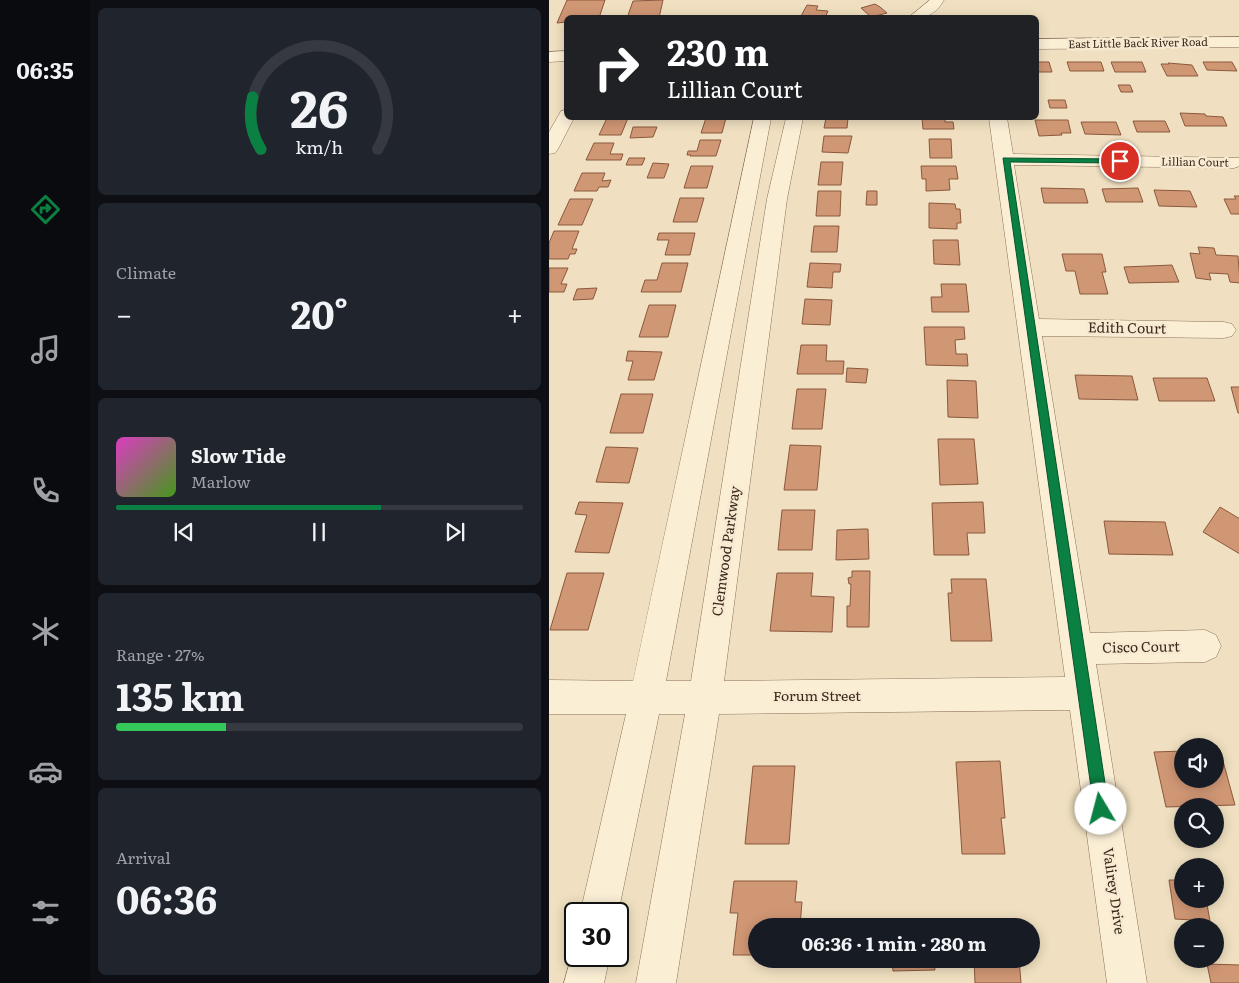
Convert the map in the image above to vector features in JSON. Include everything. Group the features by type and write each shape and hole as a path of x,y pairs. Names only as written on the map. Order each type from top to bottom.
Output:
{"street":[{"path":"920,15 934,6 937,0"},
{"name":"East Little Back River Road","path":"1039,44 1239,42"},
{"path":"549,57 564,56"},
{"path":"549,149 564,120"},
{"path":"602,902 646,698 762,120"},
{"name":"Clemwood Parkway","path":"656,983 705,697 777,199 794,120"},
{"name":"Valirey Drive","path":"998,120 1127,983"},
{"name":"Lillian Court","path":"1005,159 1234,162"},
{"name":"Edith Court","path":"1029,327 1225,330"},
{"name":"Cisco Court","path":"1078,649 1205,646"},
{"name":"Forum Street","path":"549,697 646,698 1084,693"},
{"path":"584,983 588,967"}],"building":[{"path":"567,0 605,0 600,15 564,15 564,22 557,23"},
{"path":"663,0 660,15 628,15 633,1"},
{"path":"875,4 887,13 869,15 861,8"},
{"path":"807,5 818,6 816,10 828,11 826,15 802,15"},
{"path":"1039,62 1049,62 1052,72 1039,72"},
{"path":"1067,62 1101,62 1104,71 1070,71"},
{"path":"1111,62 1142,62 1146,72 1115,72"},
{"path":"1203,62 1232,62 1237,71 1207,70"},
{"path":"1161,64 1192,65 1198,76 1167,76"},
{"path":"1118,85 1130,85 1133,92 1121,92"},
{"path":"1048,100 1065,100 1067,108 1050,108"},
{"path":"1180,113 1223,117 1227,126 1185,126"},
{"path":"606,120 627,120 621,135 599,135"},
{"path":"705,120 725,120 722,133 701,133"},
{"path":"826,120 848,120 847,128 824,128"},
{"path":"922,120 953,122 954,129 923,129"},
{"path":"1035,120 1068,120 1071,133 1039,136"},
{"path":"1133,121 1165,121 1170,132 1137,132"},
{"path":"1081,122 1116,122 1121,135 1085,134"},
{"path":"633,127 657,127 653,137 630,138"},
{"path":"824,136 852,136 848,153 822,152"},
{"path":"929,139 951,139 952,158 930,158"},
{"path":"700,140 721,140 716,156 687,155 688,151 697,151"},
{"path":"594,143 614,143 610,154 623,154 621,160 586,160"},
{"path":"629,158 645,158 642,165 626,165"},
{"path":"821,162 843,162 841,185 818,185"},
{"path":"653,163 669,164 664,178 647,178"},
{"path":"691,166 713,166 707,188 684,188"},
{"path":"921,166 956,166 958,179 949,179 950,190 926,191 926,179 922,179"},
{"path":"582,173 605,173 602,181 611,180 608,187 599,187 597,191 574,191"},
{"path":"1041,188 1084,189 1088,203 1044,203"},
{"path":"1138,188 1143,202 1106,202 1102,189"},
{"path":"1154,190 1190,191 1197,207 1159,206"},
{"path":"818,191 841,191 840,216 816,216"},
{"path":"867,191 877,191 877,205 866,205"},
{"path":"1234,196 1240,196 1240,214 1231,214 1224,199 1236,199"},
{"path":"680,198 704,198 697,222 673,222"},
{"path":"570,199 593,199 582,225 558,225"},
{"path":"929,203 955,204 956,209 960,209 961,223 957,223 957,229 929,228"},
{"path":"814,226 839,226 837,252 811,252"},
{"path":"554,231 579,231 572,249 577,249 575,254 570,254 568,259 549,259 549,243"},
{"path":"659,233 695,233 690,255 665,255 669,240 657,240"},
{"path":"933,240 958,240 960,265 934,264"},
{"path":"1198,247 1214,248 1216,255 1238,256 1240,283 1230,282 1228,274 1209,273 1211,280 1196,278 1190,253 1200,254"},
{"path":"1062,254 1102,254 1106,272 1102,272 1108,294 1080,294 1075,271 1066,271"},
{"path":"662,263 688,263 681,292 641,292 645,280 657,280"},
{"path":"810,263 841,264 840,272 833,272 832,288 807,287"},
{"path":"1172,265 1179,282 1129,283 1124,267"},
{"path":"549,268 568,268 561,284 567,284 564,292 549,292"},
{"path":"941,284 966,284 969,312 932,312 931,297 942,297"},
{"path":"597,288 593,299 573,300 577,289"},
{"path":"805,299 832,300 830,325 802,324"},
{"path":"649,305 676,305 668,337 639,337"},
{"path":"924,327 964,327 965,339 955,340 956,354 967,354 968,366 926,365"},
{"path":"801,345 827,345 826,361 844,361 843,374 797,374"},
{"path":"628,351 662,352 654,380 628,380 633,361 626,361"},
{"path":"847,368 868,369 866,383 846,382"},
{"path":"1075,375 1132,376 1138,400 1079,399"},
{"path":"1153,378 1207,378 1215,401 1159,401"},
{"path":"947,380 976,381 978,418 948,417"},
{"path":"1231,387 1240,387 1240,413 1238,413"},
{"path":"797,389 826,389 822,429 792,429"},
{"path":"621,394 653,394 643,433 610,433"},
{"path":"938,439 974,439 978,484 940,485"},
{"path":"790,445 821,446 817,490 784,490"},
{"path":"606,447 638,448 629,483 596,482"},
{"path":"579,502 623,503 609,553 575,552 587,515 575,514"},
{"path":"983,502 985,533 967,533 969,555 934,555 932,503"},
{"path":"1220,507 1240,519 1240,554 1203,532"},
{"path":"782,510 815,510 812,550 778,550"},
{"path":"1104,521 1165,522 1173,555 1109,554"},
{"path":"868,529 869,559 836,560 837,530"},
{"path":"852,571 870,571 869,627 847,627 847,606 850,606 851,584 849,584 848,578 852,577"},
{"path":"567,573 604,573 588,630 550,630"},
{"path":"777,573 813,573 811,596 834,597 832,632 770,631"},
{"path":"951,579 986,579 992,641 951,641 948,593 952,593"},
{"path":"1174,751 1174,788 1224,788 1224,765 1235,805 1224,805 1224,798 1174,798 1174,807 1166,807 1154,752"},
{"path":"1000,761 1005,818 1001,818 1005,854 962,854 956,762"},
{"path":"753,766 795,766 789,844 745,844"},
{"path":"1169,880 1174,880 1174,908 1208,908 1209,918 1175,918"},
{"path":"734,881 797,881 795,902 802,902 801,918 748,918 748,955 733,955 738,913 730,913"},
{"path":"1224,965 1240,965 1240,983 1211,983 1208,968 1224,968"},
{"path":"893,968 935,968 935,970 893,971"},
{"path":"974,968 1020,968 1021,983 975,983"}],"route":[{"path":"1101,809 1005,159 1120,161"}]}
